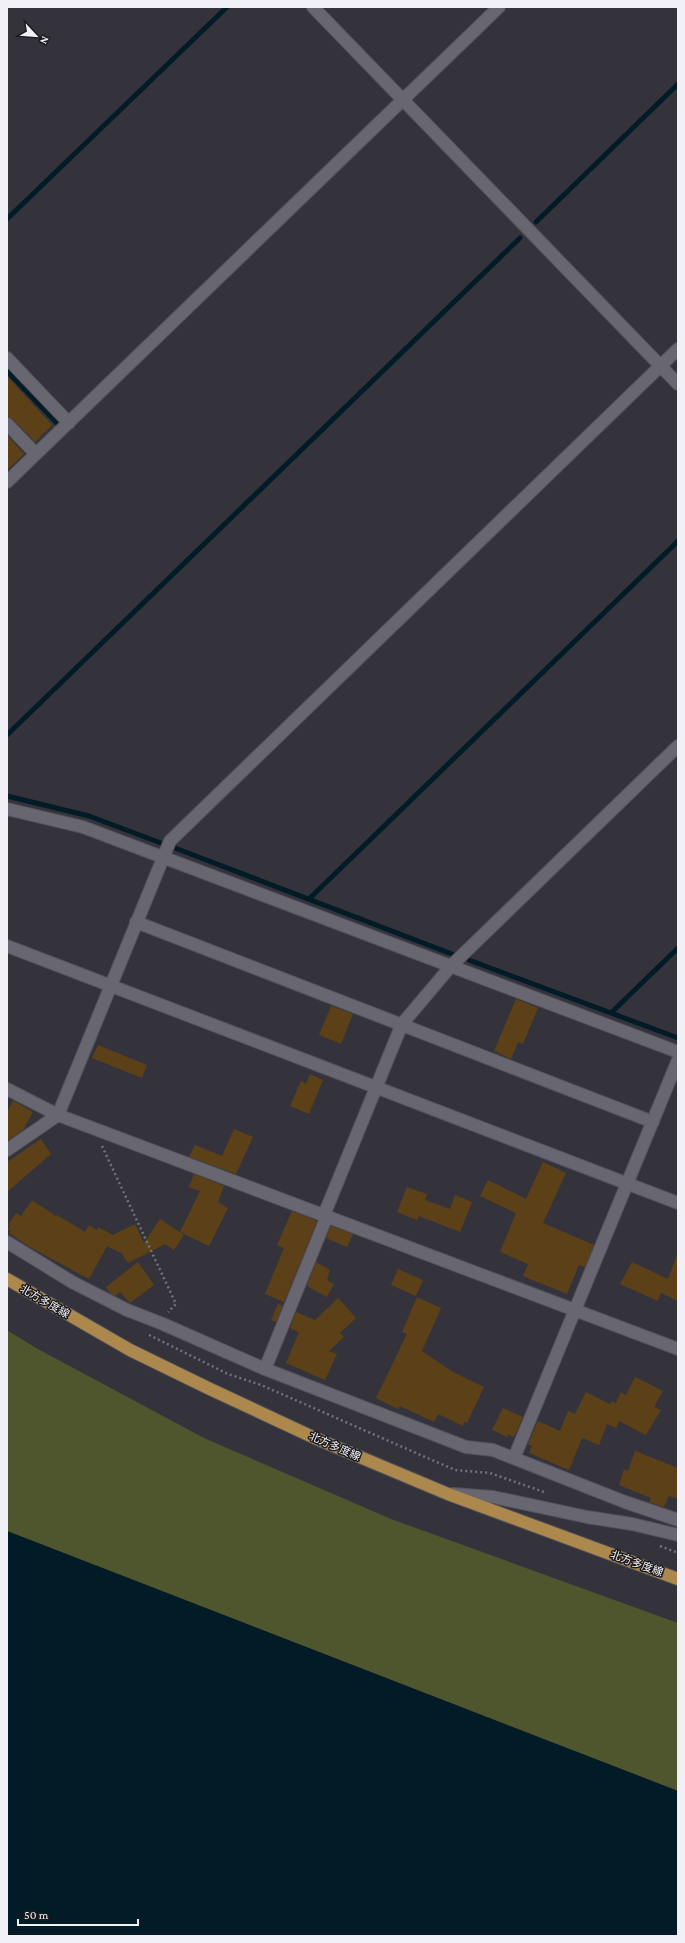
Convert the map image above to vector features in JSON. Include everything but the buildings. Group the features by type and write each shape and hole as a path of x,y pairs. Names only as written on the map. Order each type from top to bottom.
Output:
{"main road":[{"name":"北方多度線","path":"7,1279 130,1350 317,1439 448,1494 678,1579"}],"street":[{"path":"313,7 678,384"},
{"path":"7,482 498,7"},
{"path":"7,1150 58,1115 170,841 678,349"},
{"path":"7,358 69,422"},
{"path":"7,424 36,454"},
{"path":"265,1369 402,1024 450,966 678,746"},
{"path":"7,809 83,827 678,1052"},
{"path":"136,922 653,1122"},
{"path":"7,946 678,1203"},
{"path":"514,1458 678,1060"},
{"path":"7,1089 58,1115 678,1349"},
{"path":"7,1242 72,1282 128,1310 265,1369 300,1381 466,1447 493,1450 625,1502 678,1520"},
{"path":"448,1494 493,1497 587,1517 632,1524 678,1535"}],"path":[{"path":"93,1128 176,1304 168,1312 163,1324"},
{"path":"261,1385 455,1470 490,1473 549,1494"}],"green space":[{"path":"7,1330 36,1348 204,1438 391,1519 678,1623 678,1791 7,1531"}],"water":[{"path":"7,1531 678,1791 678,1936 7,1936"}],"waterway":[{"path":"7,219 227,7"},
{"path":"536,222 678,84"},
{"path":"7,735 520,238"},
{"path":"7,371 57,423"},
{"path":"310,898 678,541"},
{"path":"7,796 89,816 161,843"},
{"path":"175,848 452,954"},
{"path":"612,1012 678,948"},
{"path":"469,960 678,1038"}]}
